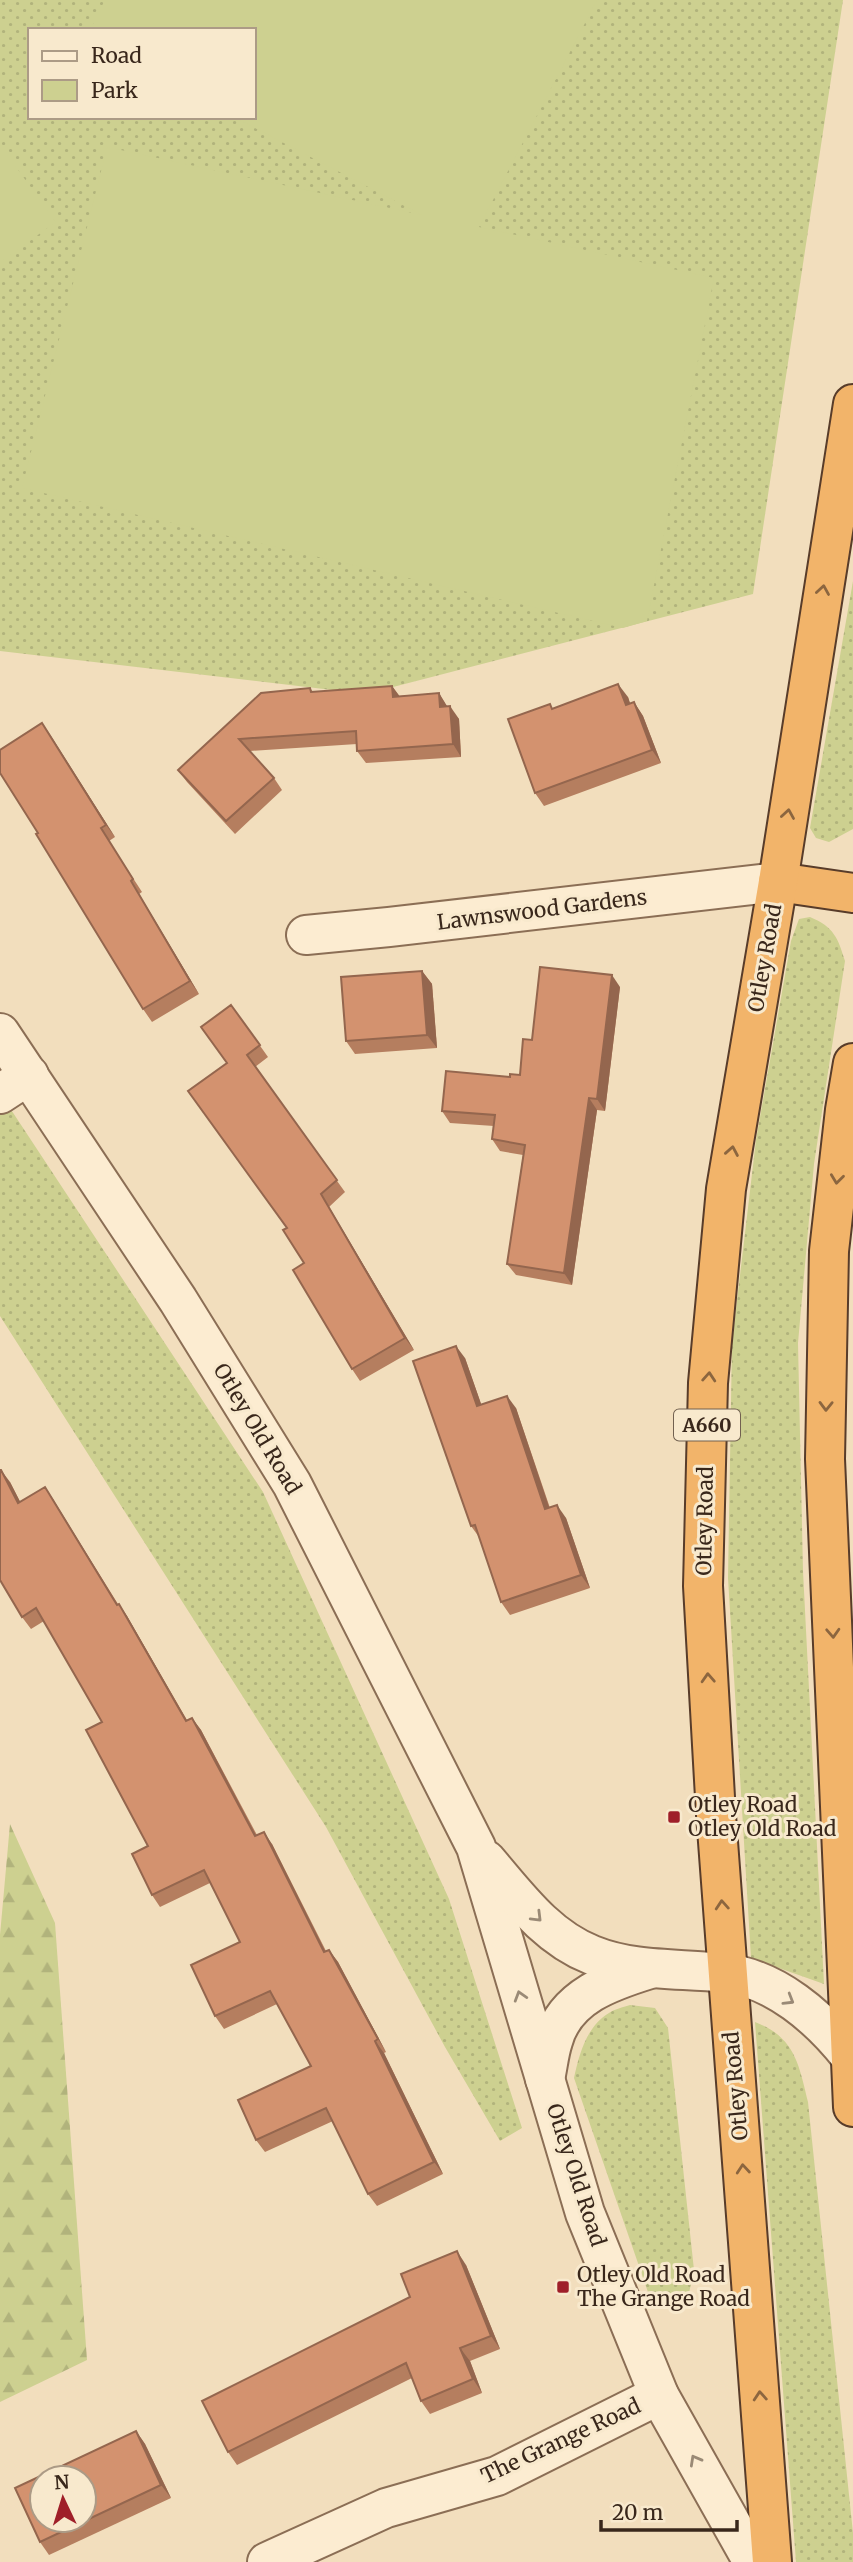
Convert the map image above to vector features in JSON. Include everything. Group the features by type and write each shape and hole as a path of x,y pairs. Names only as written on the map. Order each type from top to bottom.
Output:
{"highway":[{"name":"Otley Road","path":"772,2562 727,1973 703,1586 708,1383 726,1189 778,882 853,404"},
{"path":"778,882 853,893"},
{"path":"853,1063 829,1251 825,1459 853,2107"}],"street":[{"name":"Lawnswood Gardens","path":"306,935 778,882"},
{"name":"Otley Old Road","path":"0,1034 14,1085 178,1300 292,1484 476,1847 585,2213 659,2395 753,2562"},
{"name":"Otley Old Road","path":"476,1847 523,1904 554,1934 591,1955 652,1968 727,1973 762,1984 797,2004 829,2029 850,2056"},
{"path":"545,2079 553,2038 571,2007 614,1980 652,1968"},
{"name":"The Grange Road","path":"267,2562 386,2508 497,2476 659,2395"}],"green space":[{"path":"0,0 843,0 753,594 366,694 0,651"},
{"path":"105,0 597,0 479,227 714,278 647,621 623,628 22,488 107,147 422,215 238,119 256,119 256,28 91,28"},
{"path":"0,145 56,222 0,262"},
{"path":"853,581 853,829 829,842 816,838 810,828"},
{"path":"810,917 825,925 834,934 845,961 814,1164 798,1343 803,1571 824,1984 751,1958 728,1578 732,1343 756,1140 791,941 799,919"},
{"path":"0,1093 263,1492 449,1899 522,2128 500,2141 445,2047 326,1827 0,1316"},
{"path":"10,1824 55,1923 87,2360 0,2402 0,1935"},
{"path":"630,2005 655,2008 668,2028 694,2270 689,2293 673,2303 649,2295 574,2078 581,2051 595,2026 611,2012"},
{"path":"755,2022 768,2028 787,2044 798,2064 808,2102 853,2533 853,2562 796,2562"}],"building":[{"path":"618,684 626,705 634,702 652,750 535,793 508,719 550,704 552,709"},
{"path":"392,686 393,697 439,693 440,707 450,706 453,744 357,751 356,731 239,739 274,778 226,821 178,770 261,693 310,688 311,692"},
{"path":"42,723 106,825 101,828 190,981 143,1009 0,773 0,750"},
{"path":"540,967 612,975 597,1099 589,1098 564,1273 507,1264 525,1145 492,1139 495,1115 442,1111 446,1071 510,1077 510,1074 520,1075 523,1039 532,1040"},
{"path":"422,971 427,1035 346,1041 341,977"},
{"path":"231,1005 260,1045 247,1055 337,1180 321,1194 405,1338 352,1369 293,1270 304,1263 283,1230 287,1228 188,1091 227,1063 201,1027"},
{"path":"456,1346 477,1406 507,1396 545,1509 557,1505 581,1575 501,1602 475,1525 471,1526 413,1361"},
{"path":"0,1470 18,1503 45,1487 117,1605 119,1604 186,1721 192,1718 255,1836 264,1832 324,1952 329,1950 378,2039 375,2041 434,2162 368,2194 326,2108 256,2140 238,2100 311,2066 270,1991 215,2016 191,1965 240,1942 204,1870 152,1895 132,1854 148,1846 86,1730 102,1722 36,1608 22,1617 0,1580"},
{"path":"457,2251 491,2336 460,2348 473,2379 421,2401 406,2363 228,2452 202,2401 410,2297 401,2274"},
{"path":"136,2431 161,2485 98,2515 98,2464 66,2464"},
{"path":"28,2482 28,2516 15,2488"},
{"path":"36,2534 57,2534 40,2542"}],"place":[{"name":"Otley Road Otley Old Road","path":"674,1817"},
{"name":"Otley Old Road The Grange Road","path":"563,2287"}]}
